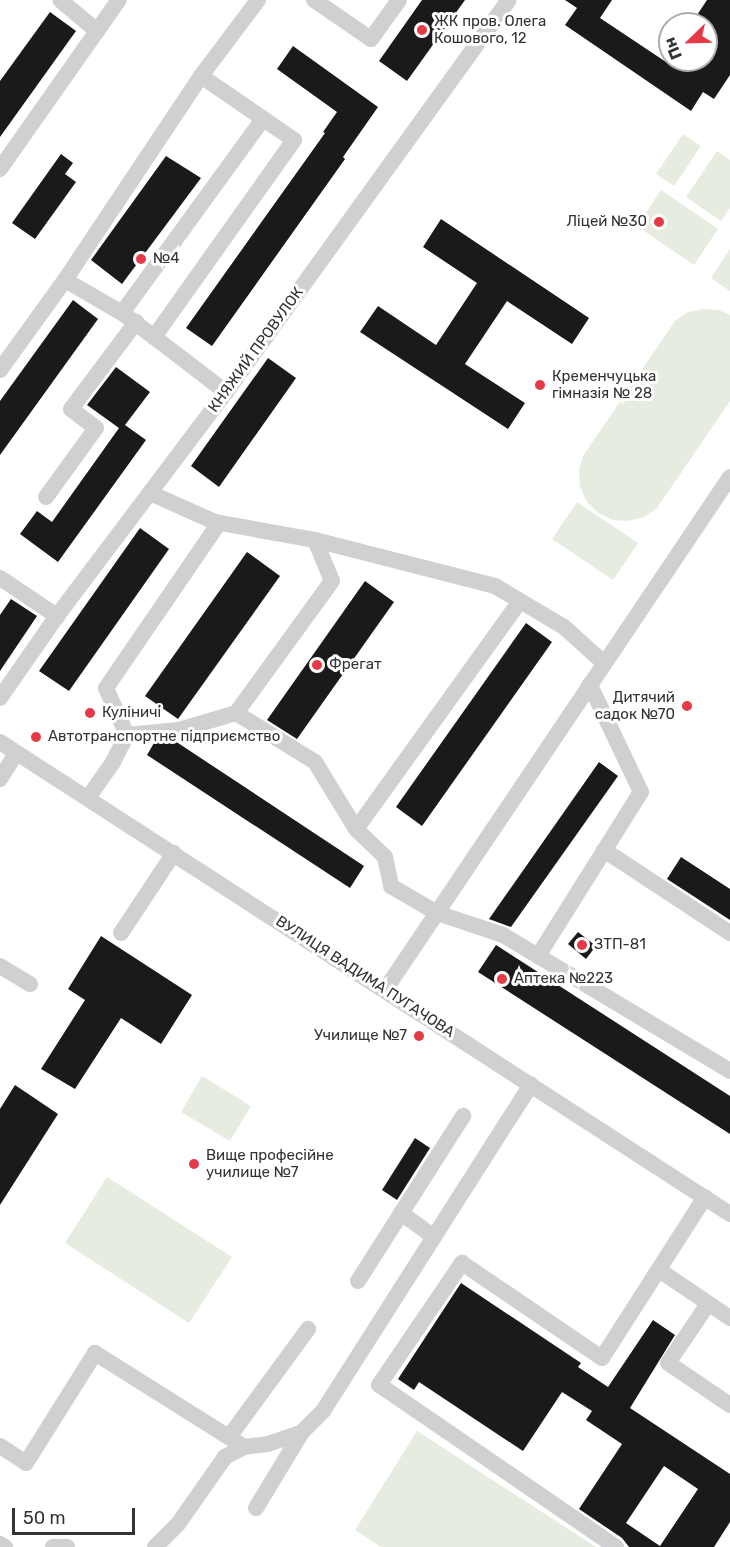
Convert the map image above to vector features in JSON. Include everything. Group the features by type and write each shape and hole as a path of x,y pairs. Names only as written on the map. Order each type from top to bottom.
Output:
{"street":[{"path":"60,0 97,31"},
{"path":"0,169 119,0"},
{"path":"0,370 65,280 201,76 258,0"},
{"path":"314,0 371,39 399,0"},
{"name":"КНЯЖИЙ ПРОВУЛОК","path":"0,698 57,616 226,392 509,0"},
{"path":"154,338 294,140 201,76"},
{"path":"46,497 96,428 71,409 129,317 263,119"},
{"path":"65,280 129,317 226,392"},
{"path":"385,990 604,663 724,499 730,477"},
{"path":"150,493 219,523 315,540 495,586 564,627 604,663"},
{"path":"127,735 106,688 219,523"},
{"path":"127,735 180,730 236,713 332,581 315,540"},
{"path":"0,578 57,616"},
{"path":"356,829 520,601"},
{"path":"538,956 641,792 590,685"},
{"path":"236,713 315,762 356,829 385,856 391,886 437,913 503,935 730,1071"},
{"path":"88,798 113,762 127,735"},
{"name":"ВУЛИЦЯ ВАДИМА ПУГАЧОВА","path":"0,742 730,1214"},
{"path":"0,779 16,753"},
{"path":"604,850 730,933"},
{"path":"121,933 174,853"},
{"path":"0,966 30,984"},
{"path":"256,1508 302,1432 323,1411 531,1085"},
{"path":"358,1281 463,1116"},
{"path":"616,1547 379,1385 462,1263 602,1358 705,1197"},
{"path":"401,1213 434,1237"},
{"path":"658,1270 730,1318"},
{"path":"708,1304 668,1363 730,1405"},
{"path":"230,1437 308,1329"},
{"path":"0,1446 26,1464 95,1353 244,1446"},
{"path":"155,1547 178,1524 225,1457 244,1446 268,1444 302,1432"},
{"path":"0,1544 5,1547"},
{"path":"53,1547 67,1547"}],"shaded area":[{"path":"683,134 701,146 674,186 656,174"},
{"path":"717,151 730,160 730,208 721,221 686,197"},
{"path":"661,190 718,229 694,265 637,226"},
{"path":"730,249 730,291 711,278"},
{"path":"703,309 719,310 730,315 730,401 657,508 644,517 628,521 613,520 598,513 587,502 580,487 579,471 583,456 675,321 688,312"},
{"path":"577,502 638,543 613,580 552,539"},
{"path":"202,1076 251,1106 230,1141 181,1112"},
{"path":"107,1177 232,1257 189,1323 65,1243"},
{"path":"417,1431 596,1547 381,1547 355,1530"}],"building":[{"name":"ЖК пров. Олега Кошового, 12","path":"422,0 465,0 407,81 379,61"},
{"path":"565,0 612,0 600,18 658,57 658,72 718,72 718,12 699,12 707,0 730,0 730,75 714,99 703,92 691,111 565,25 577,8"},
{"path":"50,12 76,31 0,137 0,81"},
{"path":"293,46 378,107 343,157 345,159 212,346 186,328 325,133 323,132 337,112 277,69"},
{"path":"61,154 73,163 65,174 76,182 35,239 12,223"},
{"path":"166,156 201,178 122,284 91,260"},
{"path":"441,219 589,318 572,344 507,301 465,364 525,403 508,429 360,332 378,306 436,345 477,283 423,247"},
{"path":"73,300 98,319 0,455 0,401"},
{"path":"268,358 296,378 219,487 191,466"},
{"path":"116,367 150,392 125,425 146,440 58,562 20,534 37,511 52,522 119,428 87,405"},
{"path":"140,528 169,549 69,691 39,671"},
{"path":"247,552 280,576 178,719 145,696"},
{"path":"365,581 394,602 297,739 267,720"},
{"path":"11,599 37,616 0,671 0,615"},
{"path":"526,623 552,642 422,826 396,807"},
{"path":"175,741 364,866 350,888 147,755 154,743"},
{"path":"599,762 618,776 511,927 489,919"},
{"path":"681,857 730,889 730,920 667,879"},
{"name":"ЗТП-81","path":"578,932 596,946 586,959 568,944"},
{"path":"101,936 192,995 161,1044 121,1018 75,1089 41,1069 85,1000 68,989"},
{"path":"496,945 730,1096 730,1134 478,972"},
{"path":"15,1085 58,1114 0,1205 0,1109"},
{"path":"415,1138 430,1148 397,1200 382,1190"},
{"path":"461,1283 581,1363 578,1367 608,1387 653,1320 675,1335 630,1408 730,1474 730,1522 714,1547 629,1547 622,1538 579,1509 622,1444 586,1420 592,1411 562,1392 523,1451 419,1382 414,1390 398,1379","holes":["664,1466 698,1489 660,1546 626,1523"]}],"place":[{"name":"ЖК пров. Олега Кошового, 12","path":"422,30"},
{"name":"Ліцей №30","path":"659,222"},
{"name":"№4","path":"141,259"},
{"name":"Кременчуцька гімназія № 28","path":"540,385"},
{"name":"Фрегат","path":"317,665"},
{"name":"Дитячий садок №70","path":"687,706"},
{"name":"Куліничі","path":"90,713"},
{"name":"Автотранспортне підприємство","path":"36,737"},
{"name":"ЗТП-81","path":"582,945"},
{"name":"Аптека №223","path":"502,979"},
{"name":"Училище №7","path":"419,1036"},
{"name":"Вище професійне училище №7","path":"194,1164"}]}
